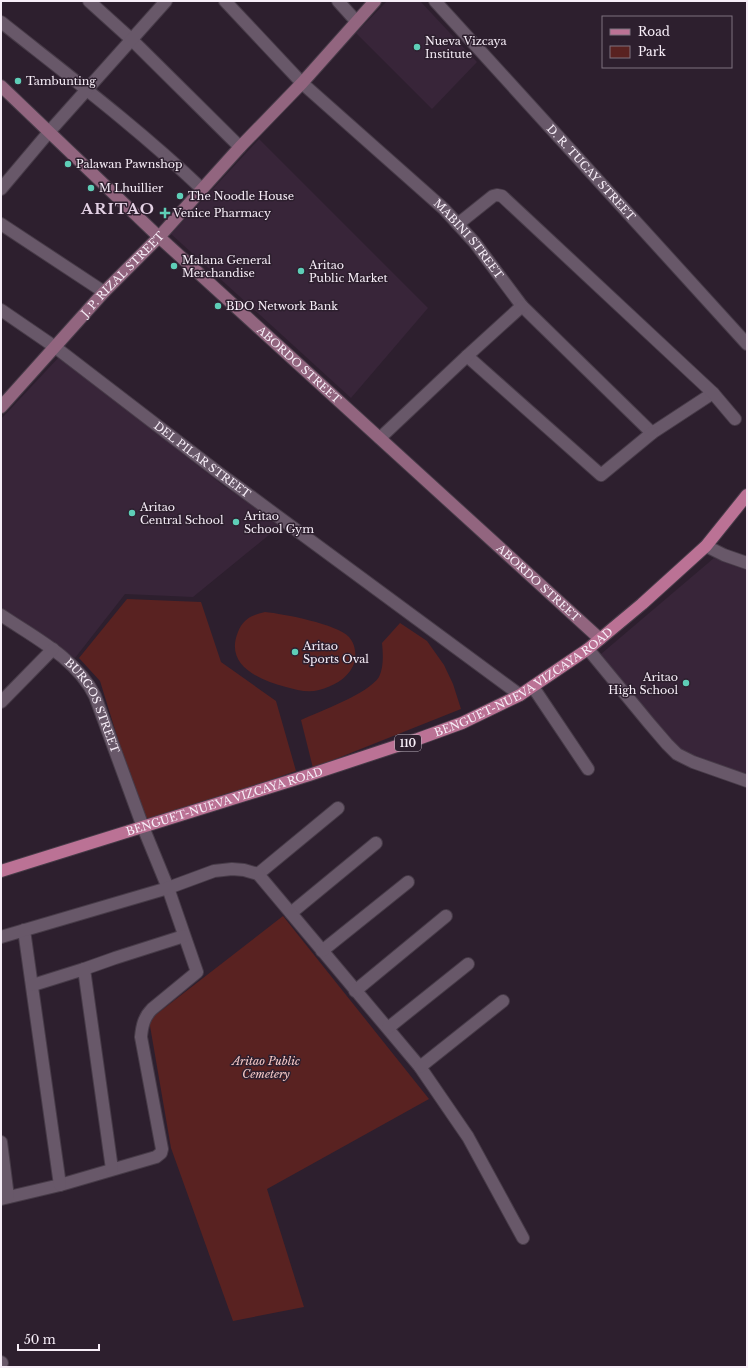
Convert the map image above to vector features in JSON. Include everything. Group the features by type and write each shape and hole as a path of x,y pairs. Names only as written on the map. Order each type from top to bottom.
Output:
{"main road":[{"name":"BENGUET-NUEVA VIZCAYA ROAD","path":"1,872 418,739 462,723 520,695 588,650 642,604 706,546 747,495"}],"street":[{"path":"89,1 132,39 240,147"},
{"path":"1,189 49,132 166,1"},
{"name":"MABINI STREET","path":"225,1 302,83 444,209 475,242 522,306 652,433"},
{"path":"338,1 356,21"},
{"name":"J. P. RIZAL STREET","path":"1,407 104,292 159,236 240,147 302,83 375,1"},
{"name":"D. R. TUCAY STREET","path":"435,1 747,344"},
{"path":"1,22 87,90 172,161 202,189"},
{"name":"ABORDO STREET","path":"1,86 159,236 600,639"},
{"path":"458,224 493,196 502,196 712,393 735,419"},
{"path":"1,224 104,292"},
{"path":"380,438 522,306"},
{"name":"DEL PILAR STREET","path":"1,310 55,347 219,473 520,695"},
{"path":"467,356 601,476 652,433 712,393"},
{"path":"706,546 747,563"},
{"name":"BURGOS STREET","path":"1,615 52,649 81,673 90,685 143,827 168,888 197,972 152,1009 148,1013 142,1026 142,1037 162,1151 158,1156 112,1170"},
{"path":"1,702 52,649"},
{"path":"588,650 667,744 678,754 692,762 747,781"},
{"path":"533,687 588,768"},
{"path":"258,874 338,808"},
{"path":"290,914 376,843"},
{"path":"1,937 168,888 214,871 232,868 258,874 290,914 420,1067 468,1137 523,1238"},
{"path":"322,951 408,882"},
{"path":"355,991 446,916"},
{"path":"24,930 33,985 60,1185"},
{"path":"33,985 184,936"},
{"path":"388,1028 468,964"},
{"path":"1,1142 4,1198 60,1185 112,1170 84,969"},
{"path":"420,1067 503,1001"}],"shaded area":[{"name":"Nueva Vizcaya Institute","path":"387,1 420,1 477,62 432,109 356,33"},
{"name":"Aritao Public Market","path":"259,139 428,308 351,398 171,234"},
{"name":"Aritao Central School","path":"60,356 225,487 246,500 280,526 193,597 125,594 75,658 1,610 1,419"},
{"name":"Aritao High School","path":"714,558 747,570 747,775 683,756 601,654"}],"green space":[{"path":"127,599 201,602 221,662 276,701 296,771 144,824 100,681 79,658"},
{"name":"Aritao Sports Oval","path":"265,612 310,620 343,632 351,640 355,651 353,666 350,671 343,679 329,687 307,691 276,684 247,670 240,662 236,654 235,644 238,632 242,624 248,618"},
{"path":"400,623 427,641 444,665 453,684 461,709 313,768 301,720 354,696 365,690 373,683 379,677 382,669 382,643"},
{"name":"Aritao Public Cemetery","path":"283,916 429,1099 267,1189 304,1307 233,1321 171,1148 149,1020"}],"place":[{"name":"Nueva Vizcaya Institute","path":"417,47"},
{"name":"Tambunting","path":"18,81"},
{"name":"Palawan Pawnshop","path":"68,164"},
{"name":"M Lhuillier","path":"91,188"},
{"name":"The Noodle House","path":"180,196"},
{"name":"Venice Pharmacy","path":"165,213"},
{"name":"Malana General Merchandise","path":"174,266"},
{"name":"Aritao Public Market","path":"301,271"},
{"name":"BDO Network Bank","path":"218,306"},
{"name":"Aritao Central School","path":"132,513"},
{"name":"Aritao School Gym","path":"236,522"},
{"name":"Aritao Sports Oval","path":"295,652"},
{"name":"Aritao High School","path":"686,683"}],"district":[{"name":"ARITAO","path":"118,209"}]}
